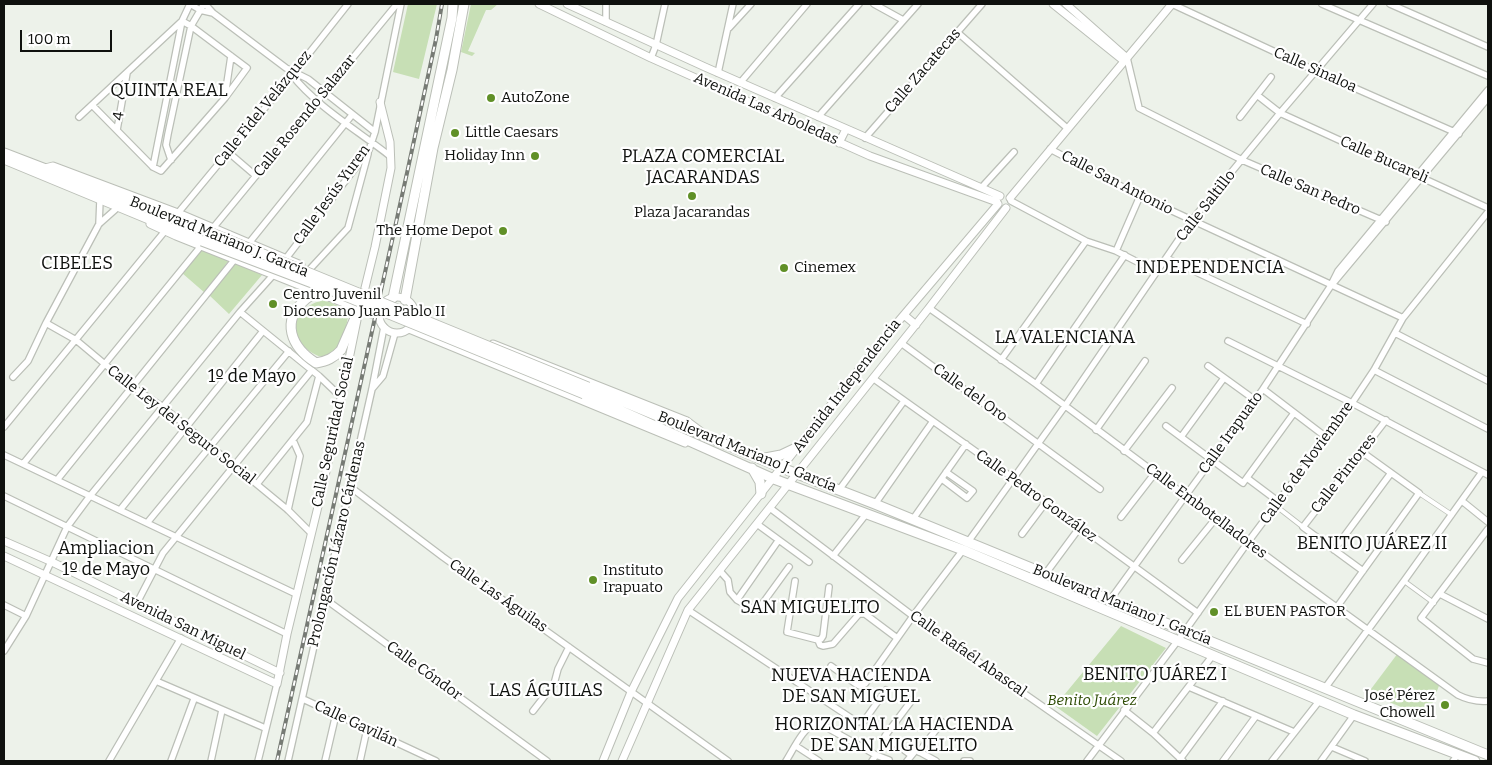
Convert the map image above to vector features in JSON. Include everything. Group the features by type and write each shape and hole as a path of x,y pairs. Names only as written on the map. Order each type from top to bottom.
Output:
{"main road":[{"path":"389,300 436,92 453,4"},
{"path":"405,300 464,4"},
{"path":"436,92 438,104 443,109"},
{"name":"Boulevard Mariano J. García","path":"4,153 210,230 586,391 774,479 963,550 1213,654 1455,758 1475,761"},
{"name":"Boulevard Mariano J. García","path":"4,160 82,191 202,243 328,289 913,519 1488,755"},
{"path":"328,289 306,300 292,320 292,336 300,351 316,362 324,362 341,350 359,309"},
{"path":"760,459 781,456 800,446"},
{"path":"752,468 760,482 761,494"}],"street":[{"path":"153,167 182,21 190,4 200,10 212,13"},
{"path":"171,160 166,145 177,91 191,26 204,4 212,13 293,73 308,79 375,132"},
{"name":"Calle Fidel Velázquez","path":"178,214 348,4"},
{"name":"Calle Rosendo Salazar","path":"210,230 397,4"},
{"name":"Calle Jesús Yuren","path":"4,651 26,616 68,527 90,496 240,312 274,274 369,150 375,132 401,4"},
{"name":"Avenida Las Arboledas","path":"539,4 651,58 870,156 999,200"},
{"name":"Avenida Las Arboledas","path":"567,4 864,138 982,187 999,200"},
{"path":"606,4 606,22"},
{"path":"651,58 656,45 664,4"},
{"path":"718,73 733,4"},
{"path":"727,30 751,4"},
{"path":"740,83 808,4"},
{"path":"775,98 859,4"},
{"path":"874,4 903,20"},
{"path":"818,116 918,4"},
{"name":"Calle Zacatecas","path":"864,138 982,4"},
{"path":"1053,4 1127,62"},
{"path":"1066,4 1127,62"},
{"path":"1157,272 1116,251 1086,241 1010,199 1006,195 999,200 1002,208 1006,208 1010,204 1010,199 1050,148 1127,62 1172,4"},
{"name":"Calle Sinaloa","path":"1172,4 1316,71 1456,132"},
{"path":"1322,4 1488,76"},
{"name":"Calle Saltillo","path":"968,542 1065,406 1192,220 1373,4"},
{"path":"1390,4 1488,48"},
{"path":"92,105 153,167 161,171 224,98 247,68 182,21"},
{"path":"79,117 182,21"},
{"path":"611,38 616,27"},
{"path":"957,32 1067,128"},
{"path":"224,98 231,56"},
{"name":"Calle San Pedro","path":"1127,62 1139,108 1242,160 1383,221"},
{"name":"4","path":"117,130 126,73"},
{"path":"293,73 302,88 390,156"},
{"path":"1240,117 1271,77"},
{"path":"168,88 177,91"},
{"name":"Calle Irapuato","path":"1110,600 1279,366 1332,285 1338,271 1383,221 1488,90"},
{"name":"Calle Bucareli","path":"1257,95 1280,114 1420,176 1488,210"},
{"name":"Calle Irapuato","path":"1456,132 1488,98"},
{"name":"Calle Seguridad Social","path":"258,761 323,486 359,309 375,247 391,168 390,142 380,102"},
{"path":"249,243 352,115"},
{"path":"363,136 369,128"},
{"path":"839,142 846,129"},
{"name":"Calle San Antonio","path":"1050,148 1140,196 1403,318"},
{"path":"310,269 348,228 369,150"},
{"path":"228,152 256,176"},
{"path":"982,187 1014,152"},
{"path":"45,168 53,166 178,214 210,230 249,243 364,292 389,300 405,300 411,305 414,319 409,328 400,333 384,328 379,317 381,308 389,300"},
{"path":"82,191 165,231 202,243 235,259 379,317"},
{"path":"1116,251 1140,196"},
{"path":"99,224 100,200"},
{"name":"Avenida Independencia","path":"603,761 631,692 678,598 904,315 999,200"},
{"path":"13,377 28,361 46,323 99,224 116,208"},
{"name":"Avenida Independencia","path":"622,761 688,610 874,379 1006,208"},
{"name":"Calle 6 de Noviembre","path":"1087,761 1186,631 1248,542 1352,403 1374,370 1403,318 1488,210"},
{"path":"4,427 165,231"},
{"path":"1001,360 1086,241"},
{"path":"23,464 202,243"},
{"path":"960,247 970,255"},
{"path":"1036,384 1125,255"},
{"path":"1166,258 1306,324"},
{"path":"57,480 235,259"},
{"name":"Calle Embotelladores","path":"929,308 1036,384 1185,496 1458,695 1467,700 1488,701"},
{"path":"240,312 312,370 341,397"},
{"path":"414,313 687,420 712,439"},
{"path":"904,315 916,325"},
{"path":"430,337 430,326 435,321"},
{"name":"Calle Ley del Seguro Social","path":"46,323 76,340 131,386 163,407 288,510 311,533"},
{"name":"Prolongación Lázaro Cárdenas","path":"288,761 384,328"},
{"path":"409,328 682,443 706,448"},
{"path":"120,510 264,331"},
{"path":"372,389 383,376 395,333"},
{"path":"1395,333 1488,381"},
{"path":"1228,342 1386,420 1485,473 1462,501 1325,688"},
{"name":"Calle del Oro","path":"902,343 1100,489"},
{"path":"147,523 289,351"},
{"path":"1096,430 1145,361"},
{"path":"536,382 545,375 545,364"},
{"path":"1208,366 1255,400"},
{"path":"137,603 162,554 312,370"},
{"path":"1374,370 1488,429"},
{"path":"256,484 307,422 319,376"},
{"path":"1181,437 1224,378"},
{"name":"Calle Pedro González","path":"874,379 1198,613"},
{"path":"1124,450 1172,388"},
{"path":"1263,389 1326,437"},
{"path":"839,490 904,400"},
{"path":"1166,426 1243,483 1294,413"},
{"name":"Calle Pintores","path":"1303,527 1386,420"},
{"path":"875,504 933,421"},
{"path":"288,510 300,456 293,440"},
{"path":"913,519 966,444"},
{"path":"1362,452 1452,515"},
{"path":"4,455 296,594"},
{"path":"942,479 967,498 973,491 946,472"},
{"path":"1121,517 1155,473"},
{"path":"1334,550 1390,473"},
{"path":"1247,478 1303,527 1363,571"},
{"name":"Calle Las Águilas","path":"349,486 443,557 728,761"},
{"path":"1337,607 1419,493"},
{"path":"4,496 287,634"},
{"path":"1462,501 1488,522"},
{"path":"1022,534 1046,502"},
{"name":"Calle Rafaél Abascal","path":"770,508 913,616 1121,761"},
{"path":"833,556 867,513"},
{"path":"1182,560 1216,518"},
{"path":"757,524 809,562"},
{"path":"1046,573 1080,527"},
{"path":"1488,529 1421,618 1473,659 1488,663"},
{"name":"Avenida San Miguel","path":"4,541 52,562 280,673"},
{"path":"737,600 778,541"},
{"path":"831,666 856,684 860,686 865,684 963,550"},
{"name":"Avenida San Miguel","path":"4,556 277,684"},
{"path":"720,571 728,580 730,592 737,600 757,611 789,568"},
{"path":"795,581 787,632 821,638"},
{"path":"1404,581 1434,602"},
{"path":"830,587 820,645 833,644 860,614 865,614 897,638"},
{"path":"1440,594 1488,619"},
{"name":"Calle Cóndor","path":"325,599 547,761"},
{"path":"4,605 26,616"},
{"path":"688,610 856,722 864,721 886,690"},
{"path":"109,761 181,638"},
{"path":"533,712 554,684 558,669 569,647"},
{"path":"1153,733 1213,654"},
{"path":"156,681 265,728"},
{"path":"1189,687 1294,732"},
{"name":"Calle Gavilán","path":"303,698 425,758 436,761"},
{"path":"171,761 194,699"},
{"path":"912,700 885,736 912,756"},
{"path":"1272,761 1320,700"},
{"path":"1124,710 1153,733 1182,760 1222,701"},
{"path":"211,761 222,710"},
{"path":"325,761 336,714"},
{"path":"1321,761 1354,715"},
{"path":"1223,761 1256,716"},
{"path":"786,761 806,729 811,724 817,722 876,755 889,760"},
{"path":"919,752 942,722"},
{"path":"360,761 367,729"},
{"path":"796,746 819,761"},
{"path":"1332,747 1365,761"},
{"path":"907,761 916,750 936,761"},
{"path":"872,761 876,755"},
{"path":"964,761 970,761"}],"green space":[{"path":"408,4 437,4 419,79 393,72"},
{"path":"471,4 498,4 491,10 486,10 468,51 475,53 472,56 461,52"},
{"path":"201,249 229,260 205,293 182,273"},
{"path":"235,263 262,275 229,314 209,295"},
{"path":"325,300 349,311 346,328 337,352 322,357 310,351 301,343 296,327 297,319 301,313 308,307"},
{"name":"Benito Juárez","path":"1121,626 1166,648 1097,736 1055,706"},
{"path":"1398,653 1440,683 1427,718 1368,693"}],"railway":[{"path":"277,761 407,173 442,4"}],"place":[{"name":"AutoZone","path":"491,98"},
{"name":"Little Caesars","path":"455,133"},
{"name":"Holiday Inn","path":"535,156"},
{"name":"Plaza Jacarandas","path":"692,196"},
{"name":"The Home Depot","path":"503,231"},
{"name":"Cinemex","path":"784,268"},
{"name":"Centro Juvenil Diocesano Juan Pablo II","path":"273,304"},
{"name":"Instituto Irapuato","path":"593,580"},
{"name":"EL BUEN PASTOR","path":"1214,612"},
{"name":"José Pérez Chowell","path":"1445,705"}],"district":[{"name":"QUINTA REAL","path":"169,91"},
{"name":"PLAZA COMERCIAL JACARANDAS","path":"703,167"},
{"name":"CIBELES","path":"77,264"},
{"name":"INDEPENDENCIA","path":"1210,268"},
{"name":"LA VALENCIANA","path":"1065,338"},
{"name":"1º de Mayo","path":"252,377"},
{"name":"BENITO JUÁREZ II","path":"1372,544"},
{"name":"Ampliacion 1º de Mayo","path":"106,559"},
{"name":"SAN MIGUELITO","path":"810,608"},
{"name":"BENITO JUÁREZ I","path":"1155,675"},
{"name":"NUEVA HACIENDA DE SAN MIGUEL","path":"851,686"},
{"name":"LAS ÁGUILAS","path":"546,691"},
{"name":"HORIZONTAL LA HACIENDA DE SAN MIGUELITO","path":"894,735"}]}
